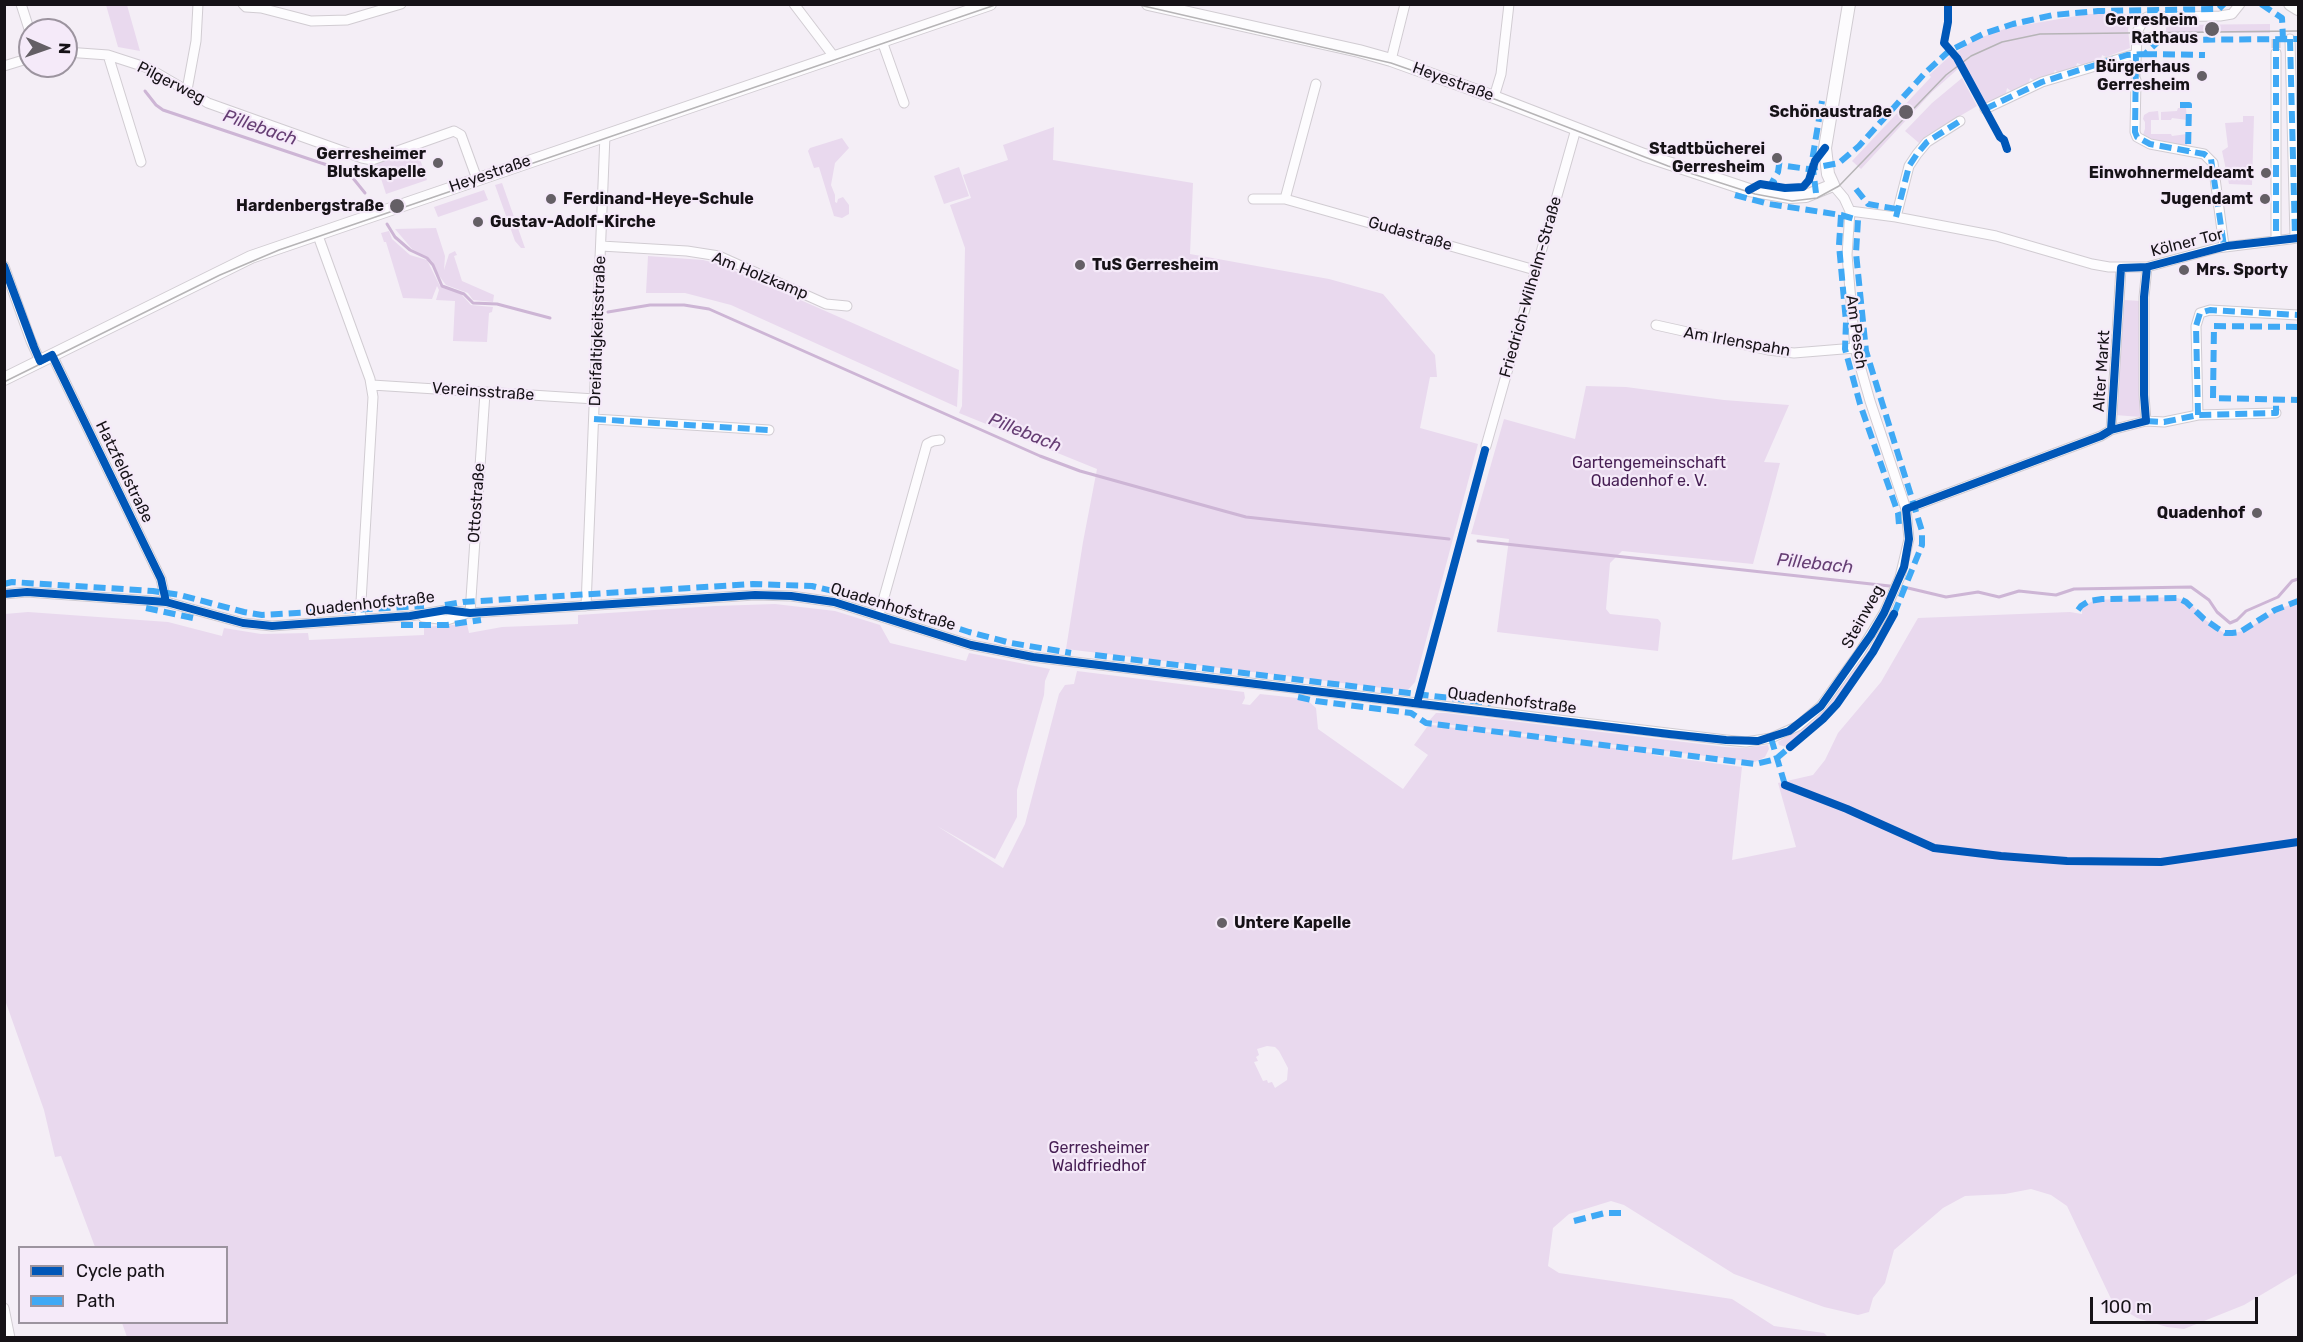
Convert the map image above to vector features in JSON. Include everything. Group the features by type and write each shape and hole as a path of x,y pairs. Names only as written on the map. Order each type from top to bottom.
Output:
{"street":[{"path":"13,4 22,7"},
{"path":"187,90 196,42 198,4"},
{"path":"243,4 246,7 311,21 347,20 401,4"},
{"path":"794,4 835,58"},
{"name":"Heyestraße","path":"4,379 251,257 990,4"},
{"name":"Heyestraße","path":"1148,4 1348,48 1391,60 1655,159 1765,194 1784,197 1806,196 1833,186"},
{"path":"1391,60 1405,4"},
{"path":"1494,97 1501,74 1509,4"},
{"path":"1849,4 1825,148 1828,174 1833,186 1844,198 1850,211"},
{"path":"1985,109 2042,82 2136,58 2137,32 2147,17 2220,16 2232,14 2240,4"},
{"path":"2276,240 2274,221 2282,203 2281,168 2295,104 2290,39"},
{"path":"882,41 904,103"},
{"name":"Pilgerweg","path":"78,53 108,55 148,68 208,103 362,158 372,160 454,131 461,135 477,179"},
{"path":"2276,53 2273,147 2281,168 2282,203 2294,221 2296,238"},
{"name":"Pilgerweg","path":"108,55 141,162"},
{"name":"Kölner Tor","path":"2136,80 2135,132 2137,137 2150,144 2205,154 2211,159 2224,246"},
{"path":"1285,199 1316,84"},
{"path":"1896,217 1909,166 1917,154 1927,142 1960,122"},
{"name":"Friedrich-Wilhelm-Straße","path":"1486,446 1576,129"},
{"name":"Dreifaltigkeitsstraße","path":"586,606 605,135"},
{"name":"Gudastraße","path":"1253,199 1285,199 1535,270"},
{"name":"Kölner Tor","path":"1850,211 1896,217 1996,236 2092,264 2121,268 2147,267 2224,246 2296,238"},
{"name":"Am Pesch","path":"1850,211 1847,255 1855,348 1906,509"},
{"path":"2274,221 2294,221"},
{"path":"317,233 372,385 360,619"},
{"name":"Am Holzkamp","path":"601,246 687,251 719,256 826,304 847,306"},
{"name":"Hatzfeldstraße","path":"4,266 31,341 46,358 161,579 166,602"},
{"path":"2146,421 2144,297 2147,267"},
{"name":"Alter Markt","path":"2121,268 2111,430 2146,421 2164,422 2198,415 2276,413"},
{"path":"2198,415 2196,326 2200,313 2210,310 2298,315"},
{"name":"Am Irlenspahn","path":"1656,326 1768,350 1794,353 1855,348"},
{"name":"Vereinsstraße","path":"372,385 596,399"},
{"name":"Ottostraße","path":"470,613 485,393"},
{"name":"Dreifaltigkeitsstraße","path":"594,419 769,430"},
{"path":"1906,509 2101,436 2111,430"},
{"path":"879,615 927,444 940,440"},
{"name":"Steinweg","path":"1771,738 1797,726 1827,699 1871,635 1900,577 1909,539 1906,509"},
{"name":"Quadenhofstraße","path":"4,594 27,592 166,602 259,625 412,616 446,610 470,613 771,595 834,602 971,645 1064,661 1708,738 1746,742 1771,738"},
{"path":"4,1308 10,1338"}],"green space":[{"path":"106,5 127,5 140,51 118,47"},
{"path":"2088,14 2133,14 2128,29 2130,48 2106,57 2102,55 2101,59 2082,65 2077,63 2076,67 2058,73 2055,70 2053,75 2035,81 2030,78 2029,83 2011,91 2007,88 2006,93 1988,103 1984,102 1957,52 1974,40 2007,28"},
{"path":"2270,24 2270,33 2166,33 2166,25"},
{"path":"1951,55 1959,68 1932,92 1861,169 1852,161 1931,77 1929,75"},
{"path":"1962,78 1977,106 1926,136 1919,143 1905,131 1932,103"},
{"path":"2178,108 2186,108 2187,120 2172,118 2161,120 2161,112 2177,111"},
{"path":"2158,111 2159,120 2151,120 2151,134 2171,134 2172,136 2187,134 2187,147 2146,139 2143,135 2144,115"},
{"path":"2243,116 2254,116 2252,185 2229,184 2222,151 2228,147 2225,123 2243,122"},
{"path":"1054,127 1053,160 1193,183 1190,254 1329,279 1383,294 1435,355 1437,377 1430,377 1420,428 1478,444 1415,682 1407,691 1066,649 1097,469 959,413 962,406 965,248 950,205 971,198 963,175 1008,160 1003,145"},
{"path":"842,138 849,148 835,163 831,185 835,202 837,203 838,199 843,197 849,205 849,214 842,218 834,216 819,167 814,168 808,151 810,148"},
{"path":"417,150 427,180 386,194 376,163"},
{"path":"959,167 969,196 944,204 934,176"},
{"path":"502,183 525,248 521,248 515,241 495,185"},
{"path":"484,190 488,200 438,217 434,207"},
{"path":"436,228 445,256 444,270 449,254 455,251 457,255 454,256 462,281 494,295 493,302 473,300 468,293 446,285 432,261 412,249 395,229"},
{"path":"389,231 392,239 410,255 427,260 440,286 461,294 471,305 493,307 492,312 489,313 487,342 453,341 455,301 436,300 439,290 437,286 432,299 403,298 386,242 381,233"},
{"path":"648,256 703,260 719,264 959,370 957,407 731,305 685,293 646,293"},
{"path":"2124,300 2141,301 2141,417 2115,415"},
{"name":"Gartengemeinschaft Quadenhof e. V.","path":"1586,386 1626,387 1724,400 1789,405 1764,462 1780,463 1753,564 1622,551 1610,563 1606,609 1610,614 1658,619 1661,623 1658,651 1497,632 1509,539 1471,534 1504,419 1575,439"},
{"name":"Gerresheimer Waldfriedhof","path":"2174,597 2191,604 2204,619 2224,633 2231,634 2246,630 2276,610 2298,602 2298,1273 2244,1305 2184,1329 2167,1327 2137,1318 2113,1303 2067,1206 2051,1195 2031,1189 2005,1194 1965,1196 1943,1208 1894,1250 1885,1283 1873,1298 1869,1312 1858,1315 1824,1307 1734,1274 1624,1205 1611,1201 1569,1214 1553,1228 1548,1266 1559,1273 1732,1299 1774,1326 1824,1333 1828,1337 127,1337 122,1324 228,1324 228,1246 95,1246 61,1156 55,1157 44,1110 5,1000 5,614 28,612 168,622 222,636 224,628 261,634 308,633 309,640 424,635 424,627 467,624 469,633 502,627 578,624 578,615 715,606 775,604 835,611 880,625 890,643 966,661 969,653 1050,669 1017,790 1017,817 995,859 937,826 1003,868 1025,824 1059,694 1065,685 1074,684 1077,671 1244,692 1245,698 1242,704 1250,705 1260,694 1306,699 1316,708 1318,729 1403,789 1428,755 1414,745 1427,727 1432,725 1653,753 1653,755 1742,767 1732,860 1796,847 1778,783 1813,775 1825,760 1838,733 1881,682 1918,618 2070,612 2082,614 2082,607 2095,600","holes":["1267,1046 1275,1047 1288,1068 1287,1080 1275,1088 1272,1082 1263,1081 1254,1062 1258,1061 1257,1049"]},
{"path":"1887,621 1870,652 1825,713 1786,747 1779,745 1778,742 1812,722 1826,708 1871,647"},
{"path":"1436,713 1725,747 1746,748 1768,745 1769,749 1765,757 1755,762 1428,722"}],"waterway":[{"name":"Pillebach","path":"145,91 163,110 348,172 365,193"},
{"name":"Pillebach","path":"387,224 395,237 410,250 427,258 433,265 442,286 464,294 473,303 497,304 550,318"},
{"name":"Pillebach","path":"608,312 650,305 684,305 709,309 1040,456 1080,471 1246,517 1449,539"},
{"name":"Pillebach","path":"1478,541 1908,588 1946,597 1978,592 1999,597 2019,591 2056,595 2074,589 2191,587 2209,600 2217,612 2230,623 2246,611 2278,597 2292,581 2298,579"}],"tunnel":[{"path":"2276,39 2276,53"},
{"path":"2136,63 2136,80"}],"tram line":[{"path":"4,382 220,275 279,250 998,4"},
{"path":"1135,4 1391,63 1497,100 1668,166 1755,194 1792,201 1817,198 1839,186 1946,75 1971,56 2002,42 2040,34 2298,31"}],"marked path":[{"path":"1777,184 1771,184 1779,165 1808,169 1839,163 1859,146 1925,73 1949,51 1983,34 2053,15 2098,11 2219,9 2224,4"},
{"path":"2261,4 2282,18 2283,39"},
{"path":"2276,39 2276,240"},
{"path":"2290,39 2295,238"},
{"path":"1985,109 2042,82 2127,55 2145,54 2160,40 2298,39"},
{"path":"2136,54 2135,132 2137,137 2150,144 2204,154 2211,159 2224,246 2228,245"},
{"path":"2145,54 2205,55"},
{"path":"1816,193 1812,161 1822,101"},
{"path":"2180,105 2189,105 2188,151"},
{"path":"1896,217 1909,166 1927,142 1960,121"},
{"path":"1856,189 1868,204 1897,209"},
{"path":"1735,195 1769,204 1841,215 1858,220 1856,253 1866,351 1922,531 1922,545 1892,619"},
{"path":"1841,215 1839,245 1846,322 1845,349 1860,404 1898,513 1899,525"},
{"path":"2198,415 2196,326 2200,313 2210,310 2298,315"},
{"path":"2298,327 2214,326 2213,398 2298,400"},
{"path":"2146,421 2164,422 2198,415 2276,413 2276,399"},
{"path":"594,419 769,430"},
{"path":"4,584 12,582 153,591 180,595 262,615 424,606"},
{"path":"445,605 753,584 812,586 875,601 969,632 1011,643 1071,653"},
{"path":"2078,610 2089,601 2102,599 2178,598 2217,628 2225,633 2232,633 2240,632 2275,610 2298,601"},
{"path":"146,608 193,618"},
{"path":"401,625 447,625 481,620"},
{"path":"1095,655 1491,703"},
{"path":"1298,697 1411,713 1426,723 1756,764 1776,759 1792,745"},
{"path":"1771,738 1785,785 1788,786"},
{"path":"1574,1221 1605,1213 1626,1213"}],"cycle path":[{"path":"1948,4 1948,22 1944,43 1957,58 2007,149"},
{"path":"1749,190 1760,184 1785,188 1803,187 1809,180 1815,161 1825,148"},
{"path":"2111,430 2121,268 2147,267 2227,246 2298,238"},
{"path":"4,266 40,361 52,355 161,579 166,602"},
{"path":"4,594 27,592 166,602 243,623 272,626 410,616 446,610 470,613 755,595 791,596 834,602 971,645 1033,657 1669,734 1758,741 1789,731 1821,706 1871,635 1884,613 1904,567 1909,539 1906,509 2101,436 2111,430 2146,421 2144,297 2147,267"},
{"path":"1417,703 1485,450"},
{"path":"1790,747 1837,704 1873,652 1894,614"},
{"path":"1785,785 1847,809 1934,848 2001,856 2067,861 2161,862 2298,842"}],"place":[{"name":"Gerresheim Rathaus","path":"2212,29"},
{"name":"Bürgerhaus Gerresheim","path":"2202,76"},
{"name":"Schönaustraße","path":"1906,112"},
{"name":"Stadtbücherei Gerresheim","path":"1777,158"},
{"name":"Gerresheimer Blutskapelle","path":"438,163"},
{"name":"Einwohnermeldeamt","path":"2266,173"},
{"name":"Ferdinand-Heye-Schule","path":"551,199"},
{"name":"Jugendamt","path":"2265,199"},
{"name":"Hardenbergstraße","path":"397,206"},
{"name":"Gustav-Adolf-Kirche","path":"478,222"},
{"name":"TuS Gerresheim","path":"1080,265"},
{"name":"Mrs. Sporty","path":"2184,270"},
{"name":"Quadenhof","path":"2257,513"},
{"name":"Untere Kapelle","path":"1222,923"}]}
